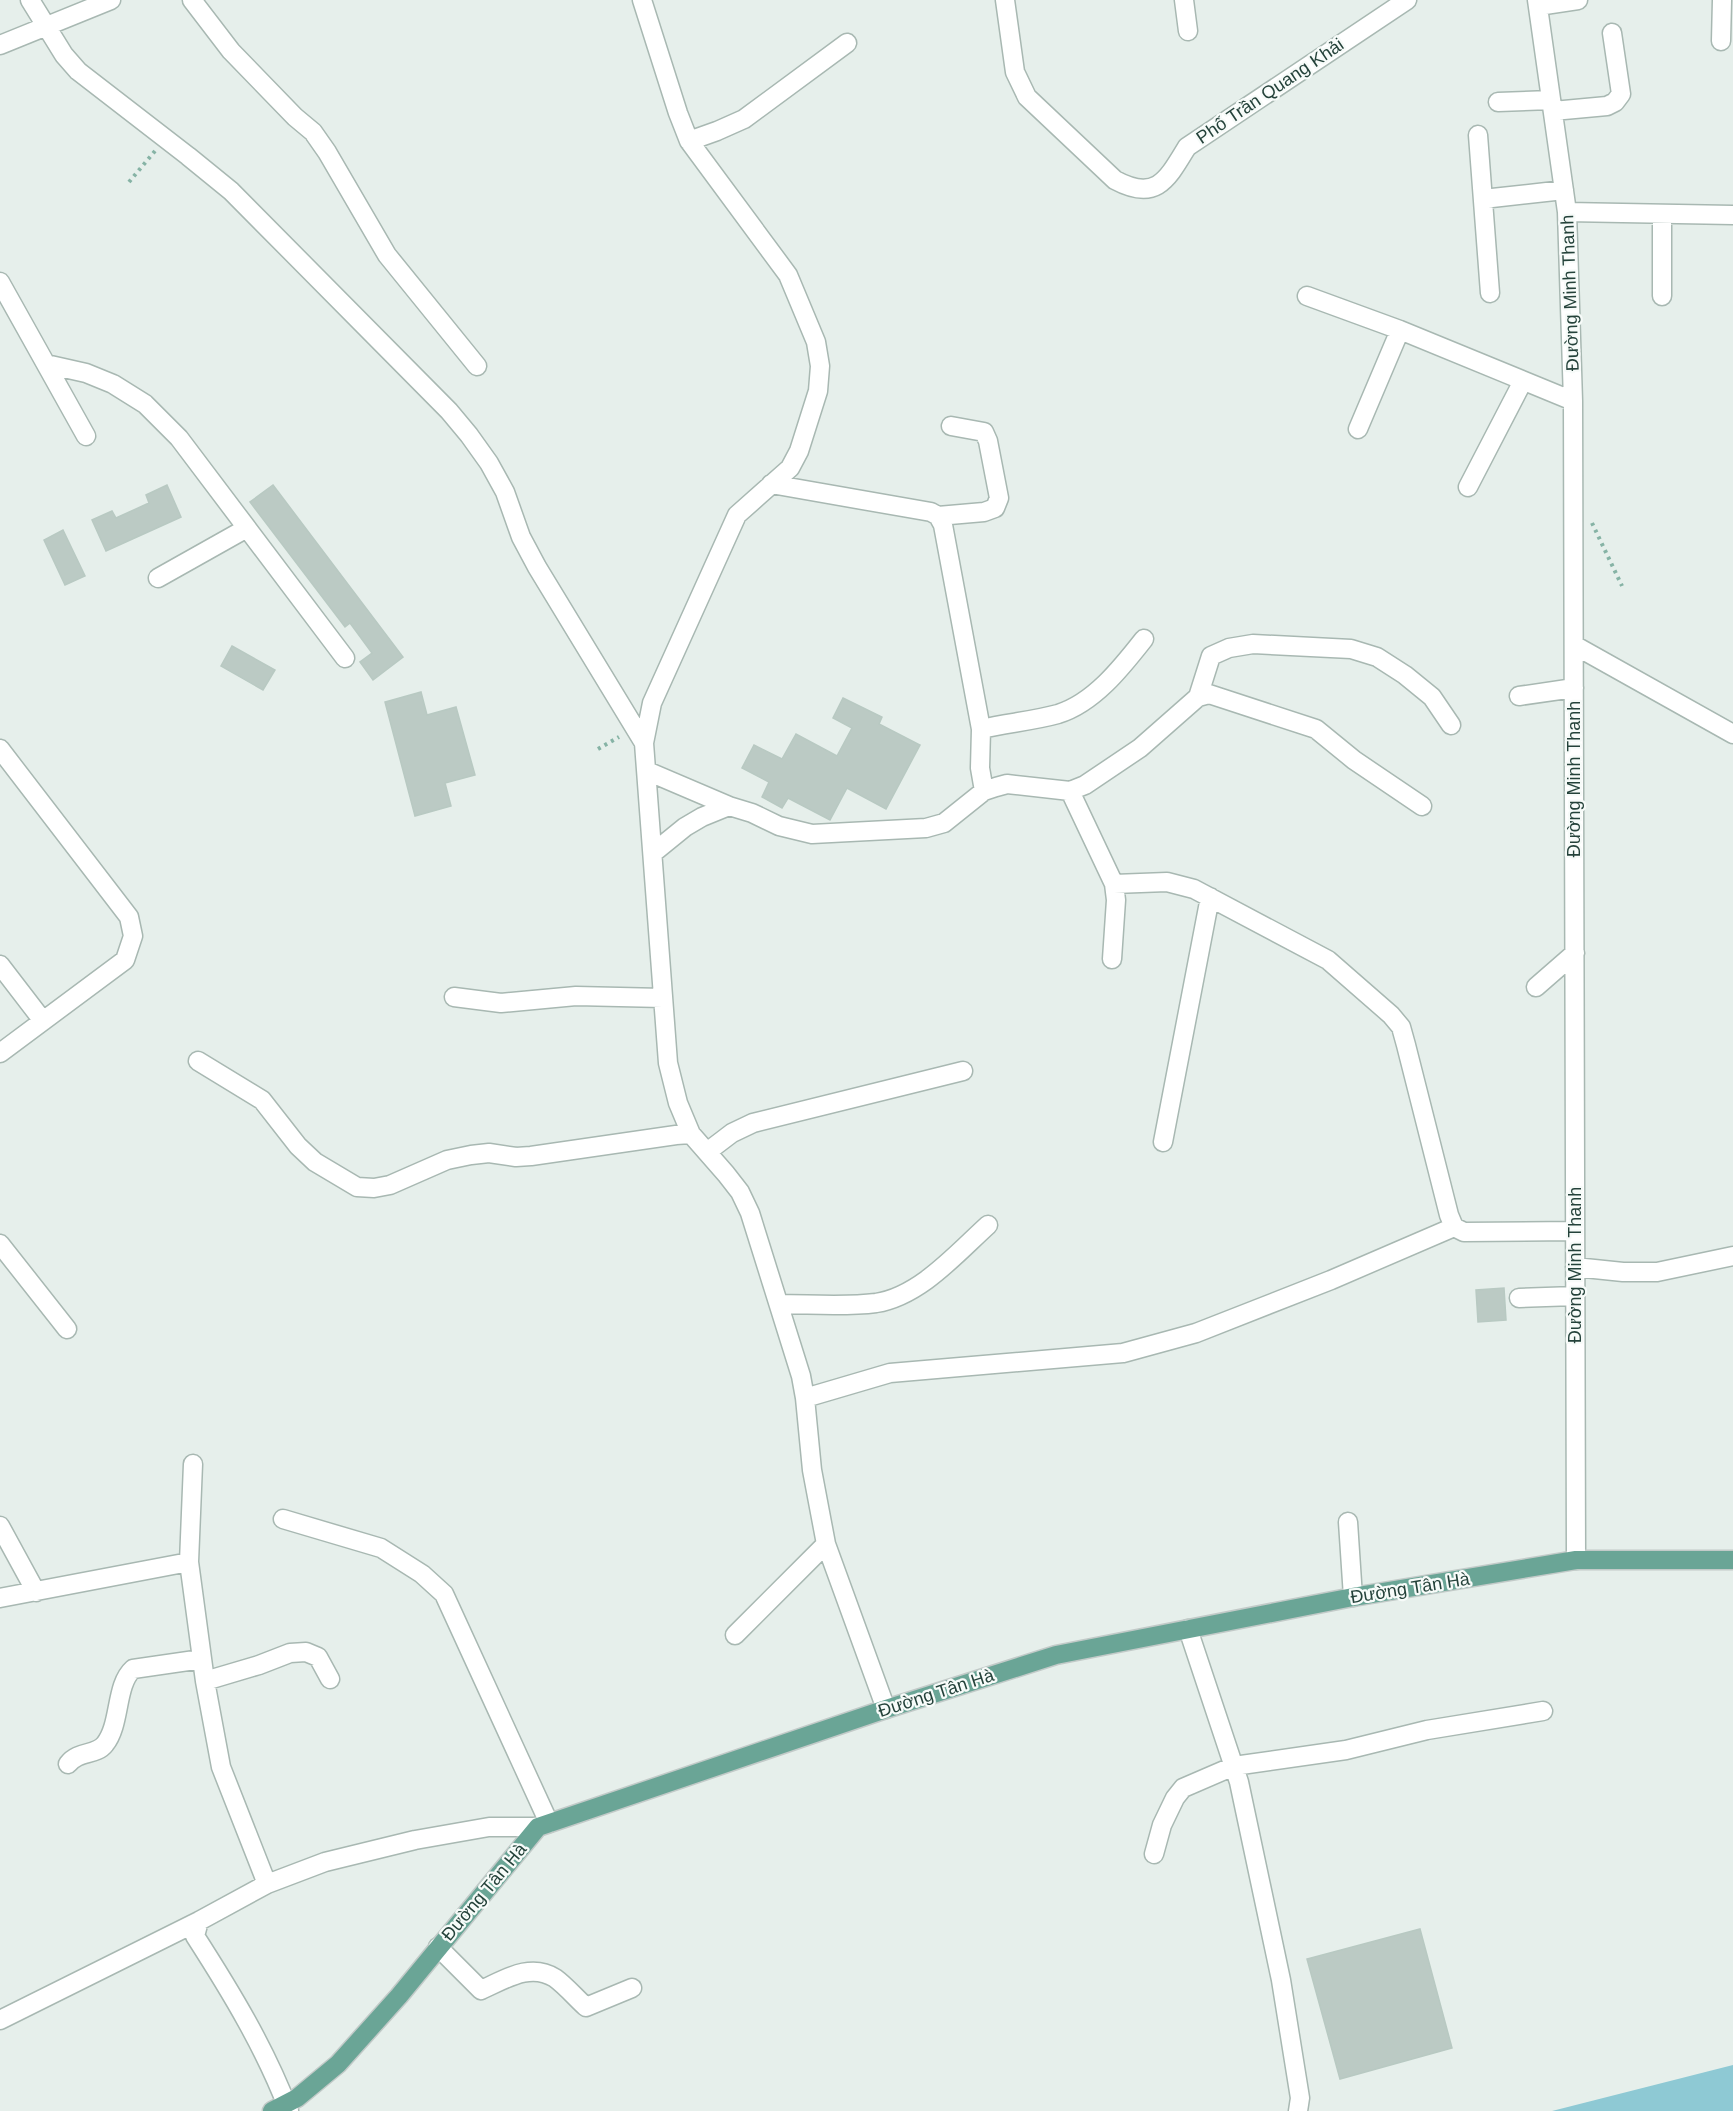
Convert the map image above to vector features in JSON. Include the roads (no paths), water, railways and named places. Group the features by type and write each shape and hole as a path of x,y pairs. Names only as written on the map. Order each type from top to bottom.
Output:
{"main road":[{"name":"Đường Tân Hà","path":"282,2108 338,2064 399,1996 438,1947 544,1825 1056,1654 1353,1597 1576,1560 1733,1560"}],"street":[{"path":"30,0 64,55 78,71 231,191 449,411 469,435 489,463 505,492 521,537 537,567 644,742"},
{"path":"0,45 111,0"},
{"path":"192,0 231,51 295,117 313,132 387,255 477,366"},
{"path":"642,0 689,141 788,274 816,342 820,366 818,391 799,451 790,468 737,515 652,703 644,742 668,1063 678,1102 691,1134 740,1192 750,1213 801,1376 812,1470 826,1544 886,1709"},
{"name":"Phố Trần Quang Khải","path":"1005,0 1015,72 1027,97 1115,180 1131,189 1145,190 1160,184 1172,172 1187,147 1407,0"},
{"path":"1184,0 1188,31"},
{"path":"1538,3 1578,0"},
{"path":"1721,41 1722,0"},
{"name":"Đường Minh Thanh","path":"1538,3 1567,212 1573,401 1576,1560"},
{"path":"1498,102 1607,106 1615,102 1621,94 1612,33"},
{"path":"689,141 744,119 847,44"},
{"path":"1478,135 1490,293"},
{"path":"1483,199 1564,190"},
{"path":"1567,212 1733,215"},
{"path":"1662,214 1662,296"},
{"path":"0,282 86,436"},
{"path":"1307,296 1401,330 1573,401"},
{"path":"1358,429 1401,330"},
{"path":"46,364 86,373 113,384 145,404 179,438 345,658"},
{"path":"1468,487 1523,381"},
{"path":"938,516 984,512 995,508 999,498 988,441 984,432 951,426"},
{"path":"771,484 931,512 938,516 943,525 981,729 980,768 984,791"},
{"path":"158,578 246,528"},
{"path":"981,729 1041,718 1072,708 1102,687 1125,664 1144,639"},
{"path":"1198,697 1211,656 1229,648 1253,644 1351,648 1377,657 1405,675 1432,697 1451,725"},
{"path":"1574,645 1733,734"},
{"path":"1519,696 1574,688"},
{"path":"647,771 779,826 812,834 926,828 944,823 984,791 1007,784 1070,791 1085,785 1140,748 1198,697 1209,694 1316,729 1354,760 1422,806"},
{"path":"0,749 129,917 133,936 125,960 0,1053"},
{"path":"1070,791 1114,884 1116,900 1112,959"},
{"path":"653,853 685,827 729,806"},
{"path":"1114,884 1167,882 1194,889 1328,960 1392,1015 1401,1027 1454,1227 1464,1232 1574,1231"},
{"path":"1163,1142 1210,897"},
{"path":"1536,987 1575,953"},
{"path":"0,965 44,1021"},
{"path":"454,997 501,1002 576,996 663,998"},
{"path":"198,1061 262,1100 298,1146 315,1162 357,1187 374,1188 390,1185 447,1160 471,1155 489,1153 516,1157 531,1156 691,1134"},
{"path":"707,1152 732,1133 753,1123 963,1071"},
{"path":"778,1304 877,1303 900,1295 920,1284 988,1225"},
{"path":"805,1398 890,1373 1124,1353 1196,1333 1454,1227"},
{"path":"2,1251 67,1329"},
{"path":"1575,1267 1623,1272 1657,1272 1733,1256"},
{"path":"1520,1298 1575,1296"},
{"path":"193,1464 189,1562 205,1681 221,1767 267,1884"},
{"path":"0,2020 199,1921 267,1884 325,1862 415,1840 489,1827 544,1825 444,1594 422,1574 381,1548 284,1519"},
{"path":"1348,1522 1353,1597"},
{"path":"0,1526 36,1592"},
{"path":"735,1635 826,1544"},
{"path":"0,1598 189,1562"},
{"path":"1188,1629 1234,1767 1281,1980 1300,2098 1298,2111"},
{"path":"205,1681 290,1653 306,1652 318,1657 330,1679"},
{"path":"68,1764 74,1757 99,1750 106,1744 116,1720 125,1679 134,1669 202,1659"},
{"path":"1154,1854 1162,1825 1175,1798 1183,1788 1234,1767 1346,1750 1427,1730 1543,1711"},
{"path":"199,1921 195,1936 239,2004 270,2065 282,2108"},
{"path":"438,1947 481,1990 525,1971 554,1977 586,2007 632,1988"}],"water":[{"path":"1733,2065 1733,2111 1552,2111"}]}
